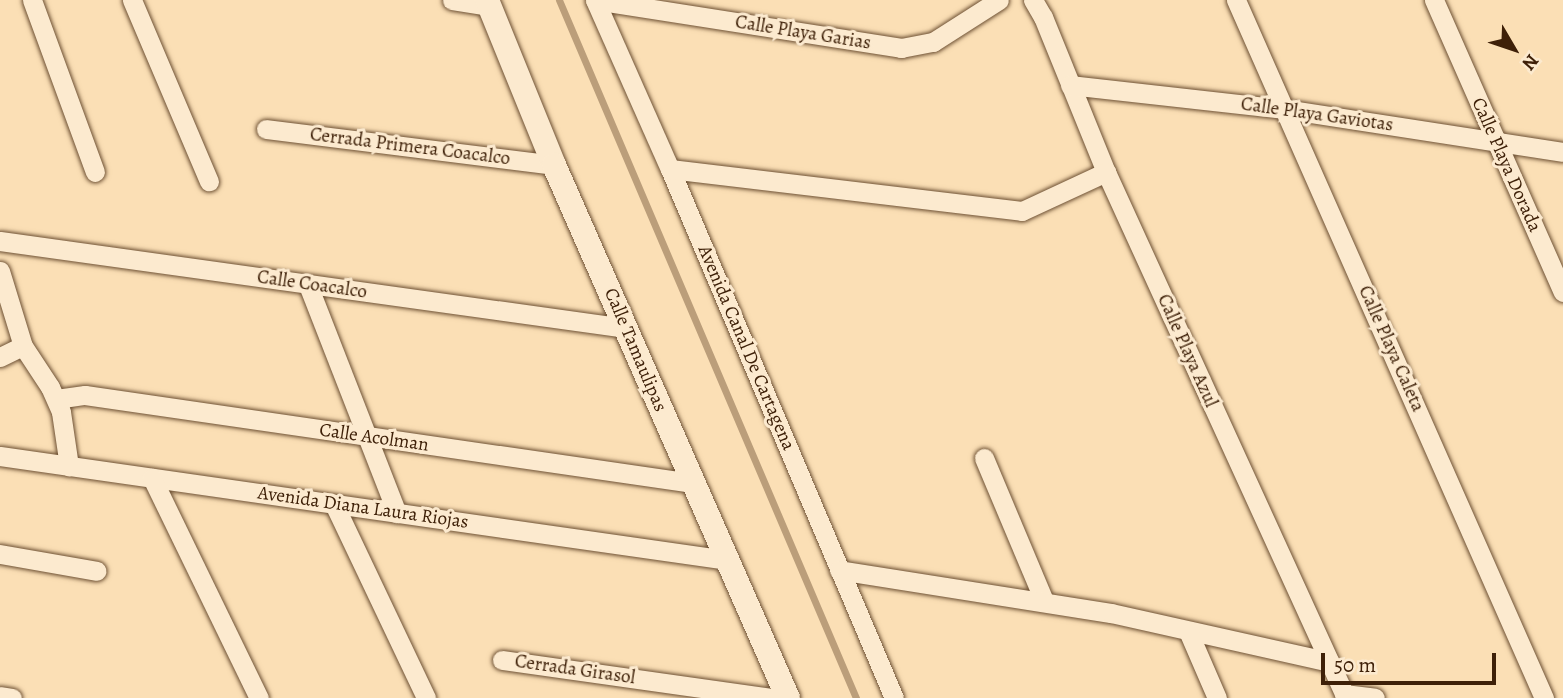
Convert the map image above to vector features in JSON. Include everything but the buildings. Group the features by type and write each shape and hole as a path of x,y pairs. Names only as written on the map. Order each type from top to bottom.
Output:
{"street":[{"path":"32,0 95,172"},
{"path":"132,0 209,181"},
{"path":"452,0 488,3"},
{"name":"Calle Playa Garias","path":"595,0 901,48 933,42 999,0"},
{"name":"Avenida Canal De Cartagena","path":"595,0 670,169 894,698"},
{"name":"Calle Playa Caleta","path":"1236,0 1544,698"},
{"name":"Calle Playa Dorada","path":"1434,0 1563,292"},
{"name":"Calle Playa Azul","path":"1035,1 1106,172 1345,696"},
{"name":"Calle Tamaulipas","path":"488,3 554,164 788,698"},
{"name":"Calle Playa Gaviotas","path":"1070,85 1285,109 1563,152"},
{"name":"Cerrada Primera Coacalco","path":"266,129 554,164"},
{"path":"670,169 1013,211 1029,209 1106,172"},
{"name":"Calle Coacalco","path":"0,241 625,328"},
{"path":"0,271 23,346 56,399 69,466"},
{"path":"308,285 397,513"},
{"path":"0,357 23,346"},
{"name":"Calle Acolman","path":"56,399 85,395 366,438 692,483"},
{"name":"Avenida Diana Laura Riojas","path":"0,456 727,560"},
{"path":"984,458 1044,601"},
{"path":"152,478 259,698"},
{"path":"334,504 426,698"},
{"path":"0,554 97,571"},
{"path":"839,570 1044,601 1330,662"},
{"path":"1188,631 1217,698"},
{"name":"Cerrada Girasol","path":"502,660 772,698"},
{"path":"0,696 12,698"},
{"path":"1345,696 1375,698"}],"waterway":[{"path":"559,0 856,698"}]}
